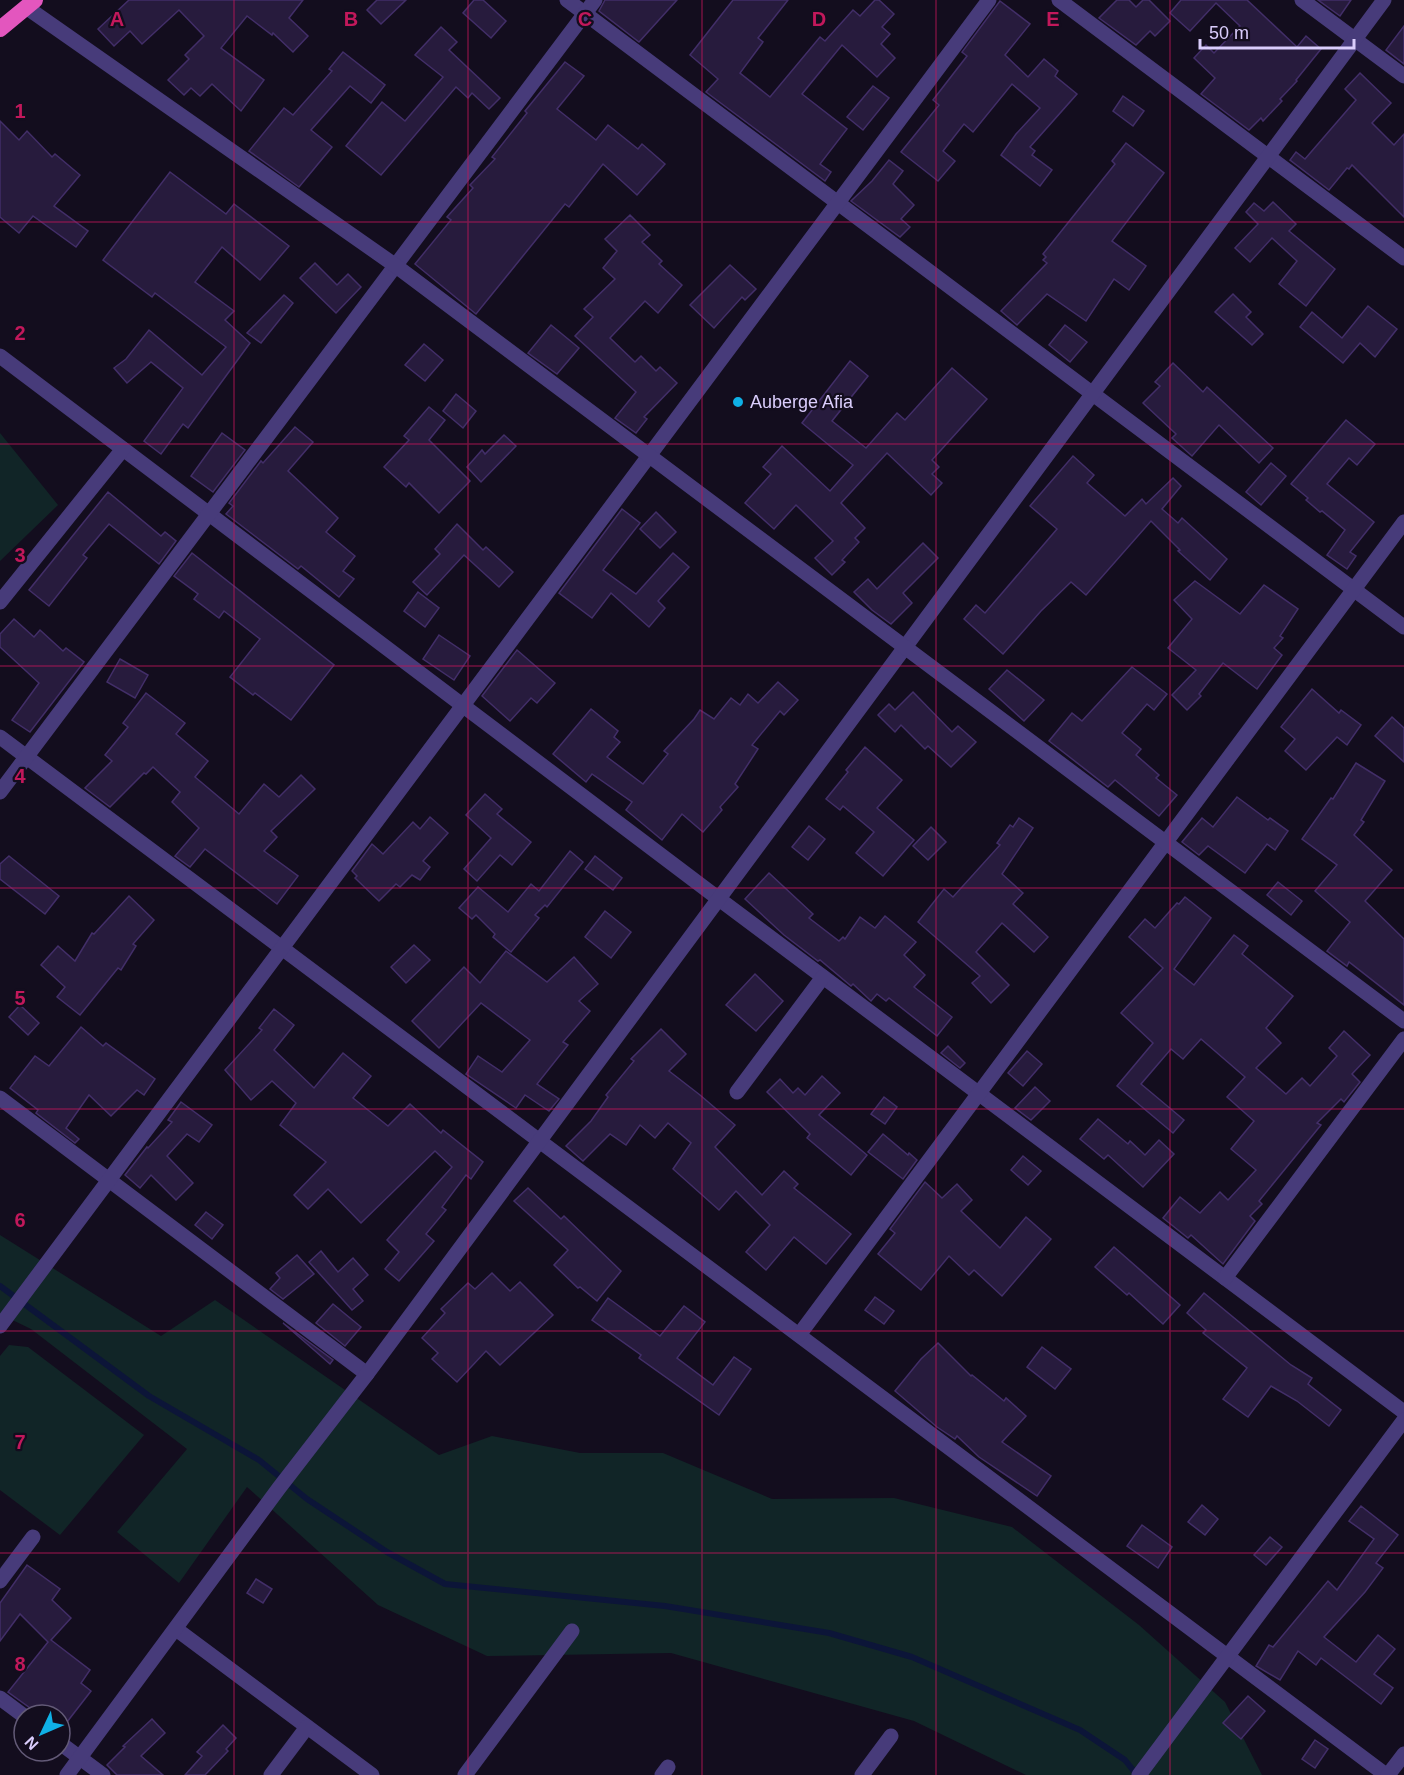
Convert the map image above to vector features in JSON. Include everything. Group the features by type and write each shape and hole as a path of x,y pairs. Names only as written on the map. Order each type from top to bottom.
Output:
{"highway":[{"path":"0,29 26,2"}],"street":[{"path":"567,0 1404,627"},
{"path":"0,792 595,0"},
{"path":"0,1326 989,0"},
{"path":"1059,0 1404,258"},
{"path":"1302,0 1404,76"},
{"path":"67,1775 540,1141 1384,0"},
{"path":"26,2 396,266 1404,1021"},
{"path":"0,356 1404,1412"},
{"path":"0,602 123,449"},
{"path":"799,1335 1404,522"},
{"path":"0,737 1387,1775 1404,1754"},
{"path":"737,1092 823,977"},
{"path":"1225,1278 1404,1039"},
{"path":"0,1098 367,1374"},
{"path":"1140,1775 1404,1420"},
{"path":"0,1581 33,1538"},
{"path":"176,1629 372,1775"},
{"path":"465,1775 572,1631"},
{"path":"271,1775 307,1726"},
{"path":"862,1775 891,1736"},
{"path":"72,1752 103,1775"}],"green space":[{"path":"0,433 58,505 0,561"},
{"path":"0,1235 161,1336 215,1300 439,1455 492,1436 580,1453 663,1453 772,1499 894,1498 1012,1527 1139,1625 1225,1702 1262,1775 1026,1775 914,1721 671,1653 487,1656 378,1605 247,1487 179,1583 117,1532 187,1449 31,1329 0,1314"},
{"path":"9,1345 28,1347 144,1435 60,1535 0,1490 0,1356"}],"building":[{"path":"129,0 303,0 289,18 308,36 293,52 273,33 272,35 247,16 221,48 264,80 241,111 212,84 200,96 191,88 184,95 168,80 189,59 185,55 204,36 179,10 142,44 130,31 114,46 98,29"},
{"path":"377,0 406,0 381,24 367,10"},
{"path":"474,0 483,0 506,21 491,38 463,13"},
{"path":"605,0 677,0 639,42 599,11"},
{"path":"733,0 788,0 758,38 763,42 740,73 770,97 820,37 825,41 853,10 860,16 875,0 879,0 894,14 882,27 890,34 881,44 895,58 877,77 842,45 802,94 847,129 820,164 831,172 825,181 706,92 718,79 690,55"},
{"path":"1117,0 1129,0 1136,7 1143,0 1149,0 1170,21 1155,36 1150,31 1136,45 1099,18"},
{"path":"1181,0 1247,0 1297,47 1306,36 1321,49 1280,99 1282,101 1263,121 1261,118 1249,130 1201,94 1215,78 1194,58 1206,45 1214,53 1240,26 1216,3 1190,31 1170,13"},
{"path":"1318,0 1351,0 1340,16"},
{"path":"1000,1 1030,24 1005,55 1028,77 1044,59 1058,71 1055,76 1077,94 1030,147 1035,151 1032,155 1052,170 1040,186 1001,155 1016,134 1040,108 1012,84 973,132 964,124 943,151 955,161 938,181 901,152 939,105 933,100 967,56 962,52"},
{"path":"1404,26 1404,64 1386,50"},
{"path":"441,27 457,42 449,50 500,98 489,109 472,93 468,98 456,87 381,175 346,146 382,102 405,121 443,77 415,55"},
{"path":"343,52 385,85 371,103 350,86 311,130 332,147 299,187 249,151 284,108 293,115 332,71 329,69"},
{"path":"565,62 584,76 557,109 596,140 608,125 638,149 642,144 665,164 637,195 603,164 569,207 565,204 476,314 415,264 451,220 447,217 473,188 470,185 495,159 492,157 527,113 525,111"},
{"path":"1360,73 1391,103 1372,123 1394,145 1404,134 1404,217 1352,165 1329,190 1290,160 1296,152 1305,159 1356,100 1345,89"},
{"path":"873,86 889,98 863,130 847,117"},
{"path":"1123,96 1144,111 1133,126 1113,111"},
{"path":"0,121 19,140 27,131 52,157 55,154 80,175 54,206 88,231 76,247 33,216 19,233 0,217"},
{"path":"1126,143 1164,173 1112,241 1146,266 1129,290 1114,279 1086,321 1047,294 1017,325 1001,311 1047,263 1043,260 1046,257 1043,254 1115,164 1112,161"},
{"path":"889,160 903,171 893,184 914,205 901,219 910,227 900,237 851,201 872,181"},
{"path":"170,172 226,214 234,204 289,246 260,280 222,247 195,282 234,311 225,320 250,343 188,428 183,424 161,454 144,441 183,388 151,362 127,383 114,368 126,359 149,330 202,375 226,347 155,293 152,297 103,260"},
{"path":"1273,202 1296,224 1289,231 1335,269 1306,306 1279,284 1297,261 1272,238 1250,262 1235,248 1258,224 1246,212 1254,203 1264,211"},
{"path":"630,215 650,235 642,242 662,261 659,264 682,285 658,313 645,301 610,338 635,362 641,356 656,371 660,367 677,383 644,417 647,419 636,433 615,418 636,392 575,336 593,317 584,309 615,279 603,268 617,251 605,239"},
{"path":"315,263 337,285 348,274 361,287 336,313 300,278"},
{"path":"730,265 756,289 745,300 742,297 714,328 690,305"},
{"path":"1233,294 1251,312 1246,317 1263,334 1252,345 1215,312"},
{"path":"284,295 293,303 261,343 247,333"},
{"path":"1368,306 1397,329 1375,357 1360,343 1343,363 1300,327 1312,312 1342,338"},
{"path":"551,325 579,348 557,374 528,353"},
{"path":"1065,325 1087,342 1070,362 1049,345"},
{"path":"424,344 443,360 425,381 405,365"},
{"path":"850,361 868,376 832,421 866,448 897,413 905,420 952,368 987,399 932,460 939,467 932,474 942,483 931,495 887,453 841,503 865,528 855,538 859,542 842,560 845,562 832,575 815,558 833,541 796,505 774,529 745,503 771,474 763,467 782,446 830,491 853,465 802,423"},
{"path":"1173,363 1203,392 1207,387 1273,448 1259,463 1219,425 1192,456 1172,438 1176,434 1143,403 1160,386 1155,382"},
{"path":"456,394 476,411 463,428 443,411"},
{"path":"429,407 445,420 429,440 470,481 439,513 409,483 406,487 384,467 409,440 404,436"},
{"path":"1346,420 1375,444 1357,465 1349,458 1327,484 1374,522 1350,552 1356,556 1347,569 1327,555 1345,530 1322,511 1320,512 1291,484"},
{"path":"295,427 313,442 288,471 338,518 326,532 355,556 343,571 354,579 339,597 301,566 298,569 226,514 233,506 229,503 261,461 263,463"},
{"path":"222,433 245,450 213,492 191,476"},
{"path":"504,435 516,446 481,482 467,467 482,450 485,454"},
{"path":"1073,456 1094,475 1087,483 1125,516 1142,499 1146,504 1173,478 1181,486 1162,509 1178,523 1182,518 1227,559 1210,580 1178,551 1180,550 1151,521 1086,595 1071,582 1041,611 1003,654 964,619 976,605 985,613 1057,529 1030,506"},
{"path":"1271,463 1286,476 1261,505 1246,492"},
{"path":"108,492 161,536 165,532 176,541 159,564 109,524 83,555 87,558 49,606 29,590"},
{"path":"622,509 640,523 603,570 636,594 673,553 689,567 658,601 665,608 649,627 611,593 592,618 559,593"},
{"path":"656,512 676,532 660,548 640,529"},
{"path":"457,524 483,550 486,547 513,572 499,587 464,555 427,595 413,582 440,554 435,549"},
{"path":"923,543 938,558 903,593 912,603 891,624 872,610 854,592 868,579 877,589"},
{"path":"192,553 334,665 291,720 230,677 260,639 224,611 219,618 194,599 198,594 174,576"},
{"path":"1195,581 1240,614 1264,585 1298,609 1280,636 1283,638 1274,648 1282,655 1257,689 1223,663 1199,694 1201,696 1187,710 1172,695 1196,670 1168,648 1192,619 1174,600"},
{"path":"418,592 439,608 425,627 404,611"},
{"path":"14,619 34,637 40,630 63,651 66,648 84,662 30,732 12,720 39,683 0,647 0,634"},
{"path":"439,635 470,656 454,680 423,659"},
{"path":"517,650 555,683 537,703 531,698 510,721 482,696"},
{"path":"120,659 148,675 135,698 107,682"},
{"path":"1132,667 1167,694 1154,710 1147,704 1122,733 1141,749 1136,755 1159,775 1156,778 1177,795 1159,816 1115,780 1108,787 1049,741 1072,713 1082,721"},
{"path":"1007,670 1044,700 1024,721 989,689"},
{"path":"778,682 798,700 784,715 780,711 752,745 758,749 735,784 738,787 720,807 722,810 703,832 682,814 662,840 626,810 632,802 592,774 586,782 553,754 591,709 618,731 614,737 620,742 607,757 643,784 668,754 664,751 700,710 714,719 731,698 740,705 748,694 758,703"},
{"path":"1312,689 1339,713 1341,710 1361,725 1347,745 1337,737 1306,770 1285,751 1295,739 1281,727"},
{"path":"913,692 952,732 958,726 976,742 951,767 928,746 925,749 901,725 895,732 878,715 889,704 895,710"},
{"path":"146,693 185,723 176,734 208,761 195,777 239,814 264,784 279,797 301,775 315,789 271,831 277,837 264,851 298,876 277,904 205,849 190,867 175,856 199,828 172,802 180,792 153,767 110,807 85,788 112,761 105,755 128,727 123,723"},
{"path":"1392,717 1404,728 1404,762 1375,736"},
{"path":"865,747 902,780 877,808 914,840 883,876 856,853 874,832 843,806 840,810 826,799"},
{"path":"1356,763 1385,781 1361,820 1364,822 1354,835 1392,870 1365,901 1404,939 1404,1005 1349,962 1347,966 1327,951 1350,922 1315,891 1337,865 1302,839 1331,798 1333,799"},
{"path":"485,794 502,809 497,814 531,842 512,865 500,855 477,881 464,869 491,838 466,815"},
{"path":"1237,797 1268,820 1270,818 1288,831 1275,850 1267,844 1245,873 1208,846 1199,855 1182,842 1202,818 1213,827"},
{"path":"430,817 448,833 423,861 430,867 420,880 412,875 400,887 396,884 379,901 355,878 357,876 352,871 372,844 383,854 413,822 420,829"},
{"path":"1019,818 1033,828 1002,874 1023,893 1013,904 1048,937 1034,952 1002,923 976,952 1009,985 991,1003 972,983 980,976 918,922 944,889 953,897 1000,845 997,843 1010,825 1013,827"},
{"path":"809,826 825,839 808,860 792,847"},
{"path":"931,827 946,842 928,860 913,846"},
{"path":"570,851 583,862 547,907 545,905 535,915 539,918 511,952 493,937 495,934 476,915 472,919 459,908 478,887 508,912 531,884 539,891"},
{"path":"9,856 59,896 45,914 0,879 0,864"},
{"path":"595,856 622,878 613,890 585,869"},
{"path":"769,873 813,914 809,918 839,941 843,937 845,939 860,917 875,928 885,916 916,942 904,955 925,975 914,987 952,1017 937,1036 889,998 886,1001 877,994 871,1001 853,984 851,986 820,960 818,961 784,935 745,899"},
{"path":"1278,882 1302,901 1291,915 1267,895"},
{"path":"129,896 154,920 133,944 136,946 121,970 118,968 80,1015 57,997 65,987 41,965 58,946 75,961 92,933 94,934"},
{"path":"1185,897 1211,918 1174,969 1194,985 1234,935 1248,946 1242,954 1293,996 1266,1028 1281,1043 1256,1068 1286,1094 1302,1078 1310,1086 1337,1056 1329,1048 1344,1031 1370,1055 1352,1074 1360,1082 1344,1102 1341,1099 1317,1123 1321,1125 1259,1201 1262,1204 1250,1216 1255,1221 1223,1264 1191,1235 1188,1238 1163,1218 1180,1197 1200,1213 1220,1192 1228,1200 1256,1170 1231,1149 1254,1121 1227,1097 1245,1077 1201,1039 1183,1059 1171,1049 1141,1084 1184,1120 1173,1133 1117,1086 1153,1043 1121,1013 1163,968 1129,937 1145,919 1155,928"},
{"path":"605,911 631,932 611,958 585,937"},
{"path":"414,945 430,960 406,983 391,967"},
{"path":"506,951 547,982 574,957 598,984 579,1001 590,1011 563,1042 568,1045 537,1084 559,1099 549,1111 525,1095 516,1108 466,1074 478,1056 502,1072 530,1040 481,1003 439,1048 412,1021 464,967 480,983"},
{"path":"755,974 783,1001 756,1031 726,1005"},
{"path":"20,1005 39,1023 28,1035 9,1017"},
{"path":"274,1009 294,1025 274,1050 314,1088 343,1053 371,1076 353,1098 388,1126 410,1104 441,1133 443,1130 483,1162 471,1179 466,1175 442,1207 446,1210 426,1234 434,1241 399,1281 385,1269 399,1252 387,1240 452,1167 435,1151 361,1223 328,1189 308,1209 294,1195 326,1162 280,1125 296,1103 272,1081 251,1100 225,1070 262,1030 259,1028"},
{"path":"81,1027 103,1046 106,1043 155,1079 144,1095 137,1090 111,1116 89,1095 66,1128 79,1139 75,1143 36,1113 38,1110 10,1088 35,1056 49,1066"},
{"path":"661,1029 686,1054 669,1071 735,1125 715,1147 762,1195 784,1171 798,1184 794,1188 851,1234 826,1264 794,1237 766,1270 746,1252 770,1225 736,1191 719,1210 673,1169 691,1143 668,1123 655,1138 640,1125 626,1145 610,1134 583,1161 566,1146 591,1121 608,1097 606,1095 634,1061 631,1059"},
{"path":"948,1046 965,1063 960,1068 941,1053"},
{"path":"1027,1051 1042,1064 1023,1086 1008,1073"},
{"path":"822,1076 840,1093 819,1115 867,1155 851,1175 807,1138 810,1134 767,1092 780,1079 793,1093 798,1088 805,1095"},
{"path":"1035,1087 1050,1101 1031,1120 1015,1108"},
{"path":"884,1097 897,1107 885,1124 871,1114"},
{"path":"181,1102 212,1125 199,1142 187,1134 167,1156 193,1183 176,1200 151,1175 140,1188 125,1175 147,1147 172,1122 168,1120"},
{"path":"1098,1119 1128,1144 1130,1141 1145,1155 1159,1140 1174,1154 1143,1187 1108,1155 1104,1159 1080,1139"},
{"path":"883,1134 917,1160 903,1179 868,1152"},
{"path":"1023,1156 1041,1171 1028,1185 1011,1170"},
{"path":"925,1182 942,1198 957,1184 972,1200 961,1211 1000,1248 1026,1217 1051,1239 1002,1296 974,1270 969,1275 949,1256 921,1290 878,1254 895,1233 890,1229"},
{"path":"528,1188 561,1219 564,1216 621,1271 597,1301 580,1287 578,1288 554,1265 568,1250 514,1201"},
{"path":"206,1212 223,1225 212,1239 195,1225"},
{"path":"1114,1247 1180,1305 1163,1324 1129,1293 1127,1295 1095,1267"},
{"path":"321,1251 338,1272 353,1258 368,1275 353,1289 363,1301 352,1310 309,1262"},
{"path":"297,1255 314,1274 283,1299 270,1289 280,1278 276,1273"},
{"path":"492,1273 510,1291 520,1282 553,1315 500,1365 486,1351 457,1382 432,1359 438,1353 422,1338 445,1313 441,1309 468,1283 475,1289"},
{"path":"1204,1293 1291,1365 1312,1378 1308,1384 1341,1410 1329,1426 1297,1401 1271,1386 1248,1417 1223,1399 1247,1368 1203,1333 1206,1330 1187,1313"},
{"path":"875,1297 894,1311 884,1324 865,1310"},
{"path":"608,1298 660,1336 684,1306 705,1322 677,1358 713,1385 734,1357 751,1369 719,1415 639,1358 641,1355 592,1320"},
{"path":"333,1304 361,1327 345,1346 316,1323"},
{"path":"283,1323 333,1360 330,1364"},
{"path":"938,1343 971,1376 1004,1401 1006,1398 1026,1416 1002,1442 1051,1476 1037,1496 979,1457 957,1436 955,1439 937,1427 895,1391 921,1359"},
{"path":"1042,1347 1071,1369 1055,1389 1027,1367"},
{"path":"1202,1505 1218,1519 1205,1535 1188,1522"},
{"path":"1361,1506 1398,1535 1376,1563 1383,1568 1365,1592 1324,1637 1356,1662 1378,1635 1395,1649 1374,1674 1393,1688 1381,1704 1321,1658 1316,1665 1298,1651 1280,1680 1256,1666 1269,1645 1273,1647 1328,1581 1337,1590 1374,1539 1349,1521"},
{"path":"1142,1525 1172,1547 1158,1568 1127,1546"},
{"path":"1270,1537 1282,1547 1266,1565 1254,1555"},
{"path":"27,1565 60,1589 52,1600 71,1618 51,1640 90,1670 81,1683 91,1691 72,1716 72,1703 23,1703 8,1692 48,1642 20,1614 0,1641 0,1603"},
{"path":"256,1579 272,1589 263,1603 247,1593"},
{"path":"1248,1696 1265,1711 1241,1739 1223,1723"},
{"path":"152,1719 165,1733 141,1756 163,1775 117,1775 107,1765 125,1747 123,1746"},
{"path":"223,1725 236,1738 226,1749 228,1751 205,1775 185,1775 202,1756 197,1752"},
{"path":"1315,1740 1328,1749 1315,1768 1302,1759"}],"waterway":[{"path":"0,1286 149,1396 259,1460 307,1499 387,1552 445,1584 665,1606 829,1633 912,1657 1080,1730 1125,1760 1137,1775"}],"place":[{"name":"Auberge Afia","path":"738,402"}]}
